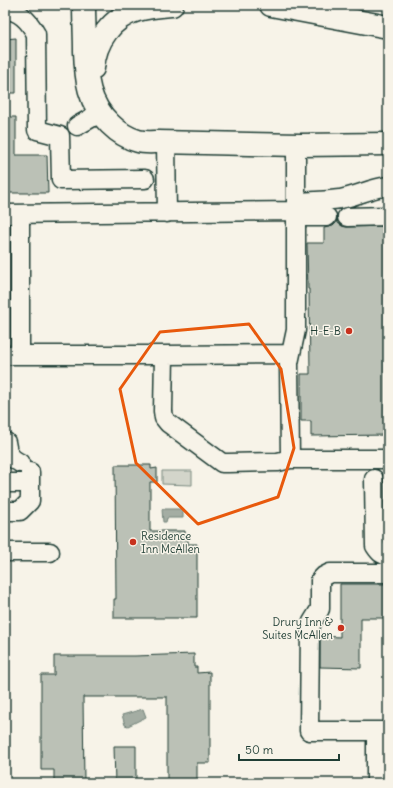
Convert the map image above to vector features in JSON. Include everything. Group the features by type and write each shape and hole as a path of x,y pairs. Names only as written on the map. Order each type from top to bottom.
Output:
{"main road":[{"path":"84,5 86,72 91,96 104,118 114,129 126,137 140,142 296,145 388,144"},
{"path":"158,142 121,123 103,105 98,97 95,87 92,67 94,57 103,36 118,19 128,13 139,10 172,5"},
{"path":"271,5 388,27"}],"lane":[{"path":"5,10 17,12 24,17 31,24 36,34 37,130 67,132 100,113"},
{"path":"67,132 61,180 144,179"},
{"path":"158,142 166,213"},
{"path":"290,459 289,363 296,330 296,145"},
{"path":"291,354 13,355 12,214 297,210 388,186"},
{"path":"297,210 327,217"},
{"path":"347,217 388,216"},
{"path":"164,355 164,418 168,423 222,462 278,462 290,459 388,459"},
{"path":"5,442 8,454 26,472 30,501 20,511 5,511"},
{"path":"5,483 26,472"},
{"path":"374,479 375,546 379,552 384,555 388,555"},
{"path":"5,552 50,552"},
{"path":"376,783 382,731 309,731 310,629 312,622 320,609 320,580 324,576 330,573 385,572 388,570"}],"highlighted area":[{"path":"249,324 281,369 294,448 278,497 198,524 136,463 120,389 160,332"}],"shaded area":[{"path":"162,471 192,471 192,485 162,484"},
{"path":"162,509 183,509 183,518 167,518 166,522 163,522"},
{"path":"143,709 146,717 128,726 125,725 122,715"}],"building":[{"path":"16,38 16,93 5,93 5,39"},
{"path":"5,117 16,117 16,155 47,155 48,193 5,193"},
{"name":"H-E-B","path":"337,219 338,223 347,227 388,226 388,435 311,436 311,421 301,421 301,374 310,374 307,243 324,243 324,228 333,226"},
{"name":"Residence Inn McAllen","path":"115,465 151,465 151,469 157,468 157,482 150,482 150,531 185,531 185,536 188,536 188,544 197,544 197,618 114,618 114,599 116,599"},
{"name":"Drury Inn & Suites McAllen","path":"388,582 388,618 361,618 361,668 320,667 320,636 340,637 340,584 385,584"},
{"path":"194,654 194,667 197,667 197,673 210,672 210,763 197,763 197,783 167,783 167,697 83,697 84,783 54,783 54,770 41,770 41,675 54,675 54,656"},
{"path":"114,746 136,746 136,783 115,783"}],"place":[{"name":"H-E-B","path":"349,331"},
{"name":"Residence Inn McAllen","path":"133,542"},
{"name":"Drury Inn & Suites McAllen","path":"341,628"}]}
